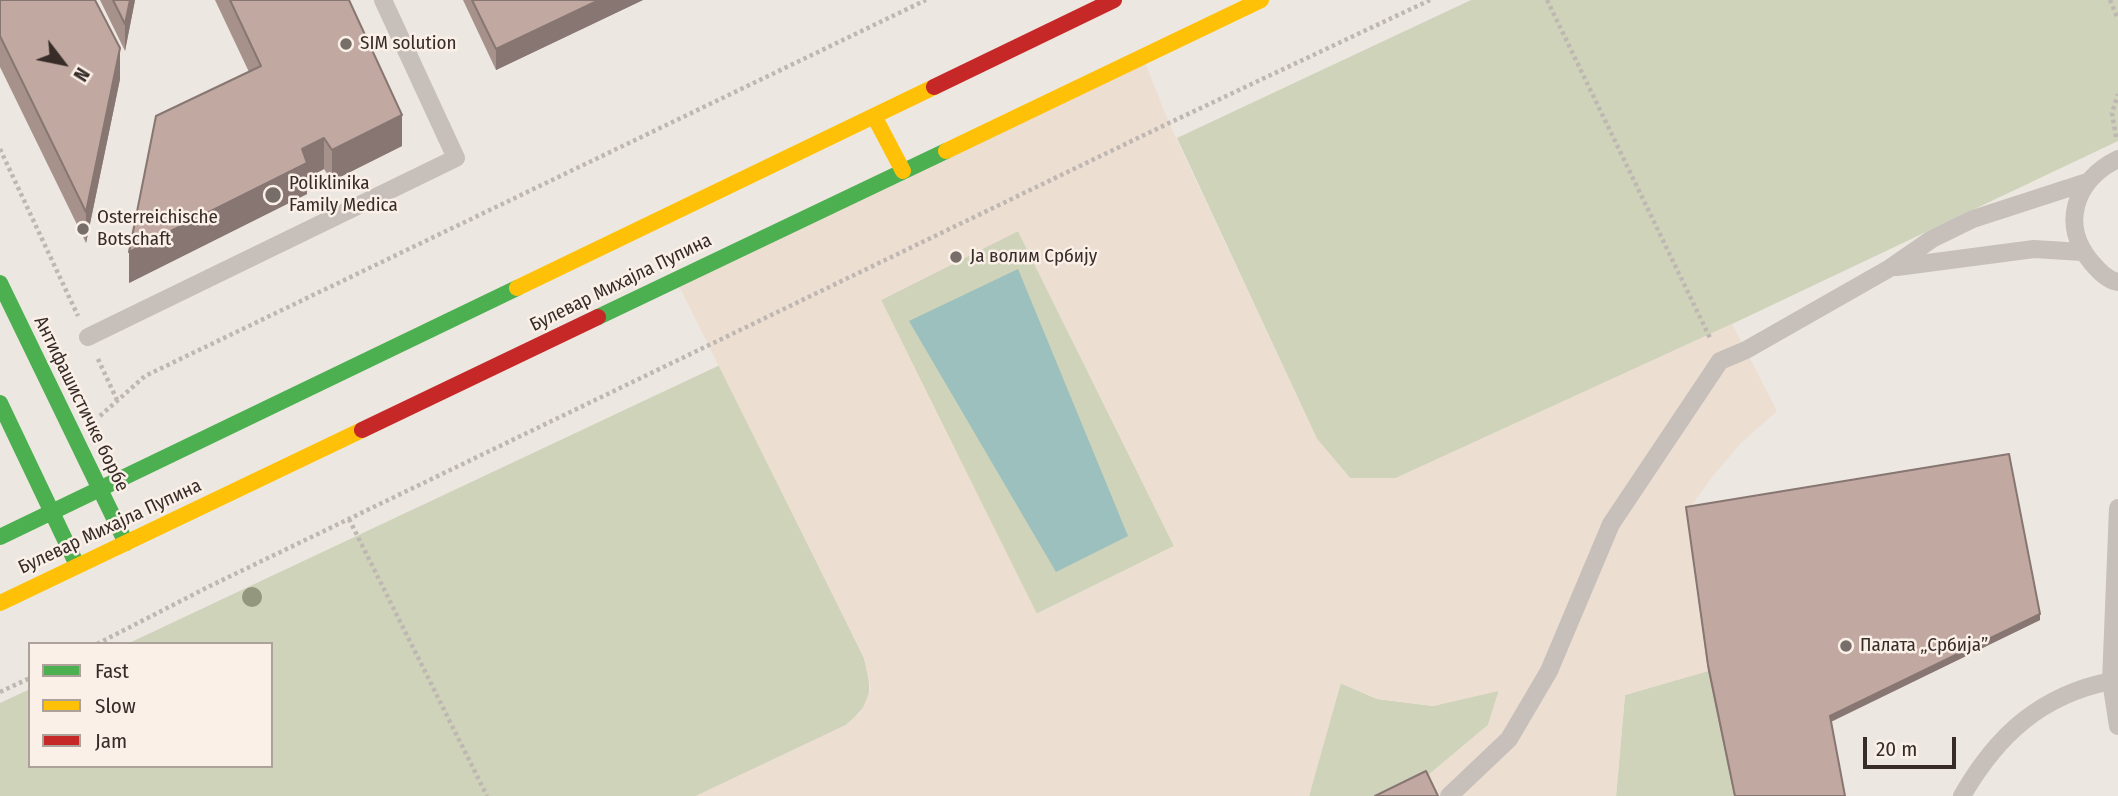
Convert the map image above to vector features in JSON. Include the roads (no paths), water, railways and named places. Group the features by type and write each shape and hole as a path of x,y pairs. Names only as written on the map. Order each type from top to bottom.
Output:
{"main road":[{"name":"Булевар Михајла Пупина","path":"0,537 1114,0"},
{"name":"Булевар Михајла Пупина","path":"0,603 1261,0"},
{"path":"874,116 903,171"},
{"name":"Антифашистичке борбе","path":"0,283 126,543"},
{"path":"0,403 77,565"}],"lane":[{"path":"88,337 456,158 383,0"},
{"path":"2116,287 2082,252 2074,227 2076,205 2087,182 2101,167 2118,159"},
{"path":"1449,796 1509,739 1549,671 1611,524 1720,361 1746,351 1890,268 1933,239 1973,219 2087,182"},
{"path":"1890,268 2034,249 2082,252"},
{"path":"2118,508 2111,681 2118,726"},
{"path":"1962,796 2002,738 2039,709 2064,694 2088,685 2111,681"}],"water":[{"path":"1018,269 1128,536 1056,572 909,321"}],"place":[{"name":"SIM solution","path":"346,44"},
{"name":"Poliklinika Family Medica","path":"273,195"},
{"name":"Osterreichische Botschaft","path":"83,229"},
{"name":"Ја волим Србију","path":"956,257"},
{"name":"Палата „Србија”","path":"1846,646"}]}
